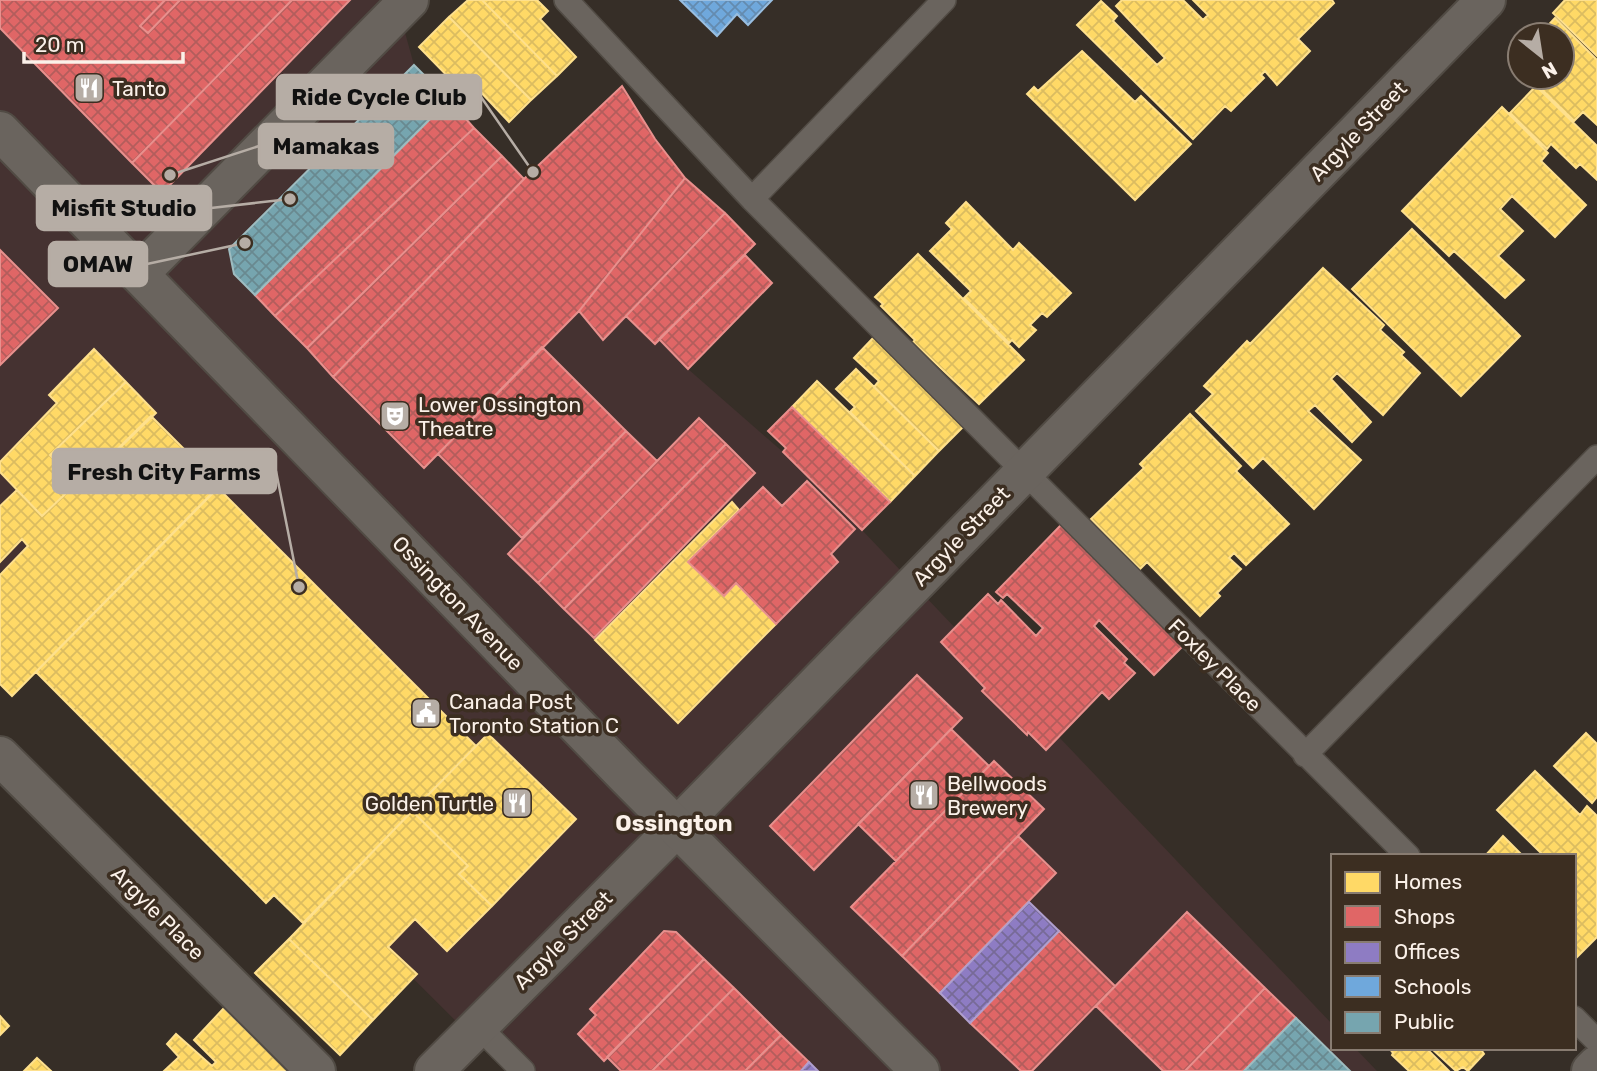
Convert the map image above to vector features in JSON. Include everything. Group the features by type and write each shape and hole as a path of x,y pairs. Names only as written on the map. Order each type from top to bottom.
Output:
{"street":[{"path":"139,274 409,0"},
{"name":"Argyle Street","path":"434,1071 677,827 1486,0"},
{"name":"Ossington Avenue","path":"0,131 677,827 904,1066"},
{"name":"Argyle Place","path":"0,755 316,1071"},
{"path":"1591,1071 1597,1065"}],"lane":[{"name":"Foxley Place","path":"566,0 752,199 1406,854"},
{"path":"752,199 944,0"},
{"path":"1305,755 1597,457"},
{"path":"486,1019 523,1071"},
{"path":"1576,1020 1597,1041"}],"shaded area":[{"path":"0,0 396,0 414,65 524,179 655,139 685,178 725,213 659,339 688,369 783,452 862,530 1331,1023 1331,1050 1357,1050 1377,1071 506,1071 3,570 0,572"}],"building: Homes":[{"path":"468,0 482,0 557,76 531,100 449,17"},
{"path":"482,0 537,0 548,11 540,19 576,57 557,76"},
{"path":"1122,0 1183,0 1203,20 1208,15 1193,0 1332,0 1334,3 1298,39 1310,51 1277,85 1265,71 1261,75 1264,78 1231,111 1225,106 1193,139 1077,25 1101,1 1117,16 1113,21 1157,65 1165,58 1116,6"},
{"path":"1565,0 1597,0 1597,56 1576,35 1576,21 1561,21 1553,13"},
{"path":"449,17 531,100 509,122 475,86 466,95 419,47"},
{"path":"1576,39 1597,60 1597,125 1583,112 1574,121 1543,91 1576,91"},
{"path":"1082,51 1135,102 1141,96 1191,144 1135,200 1027,94 1034,87 1038,91"},
{"path":"1531,91 1541,91 1597,146 1597,180 1580,164 1576,168 1551,144 1547,149 1510,113"},
{"path":"1502,107 1548,153 1541,161 1586,205 1555,237 1512,196 1500,209 1523,231 1498,256 1524,280 1505,298 1454,251 1449,256 1402,211"},
{"path":"966,202 1013,250 1019,243 1071,293 1047,317 1042,313 1030,325 1036,330 1019,347 1012,340 1009,343 964,298 971,291 930,251 952,229 946,223"},
{"path":"1412,229 1520,336 1461,396 1352,289"},
{"path":"918,254 1024,360 979,404 913,342 915,340 875,297"},
{"path":"1323,268 1384,325 1380,330 1404,352 1401,355 1420,373 1383,415 1337,373 1331,379 1371,422 1352,442 1315,405 1308,411 1361,460 1314,509 1263,458 1253,468 1196,411 1213,394 1204,386 1247,341 1250,344"},
{"path":"874,337 964,426 939,451 874,387 879,381 854,358"},
{"path":"94,349 126,382 50,455 77,483 42,516 0,472 0,462 57,403 49,395"},
{"path":"856,369 939,451 915,476 850,412 855,407 836,389"},
{"path":"817,381 915,476 890,502 792,407"},
{"path":"126,382 156,413 80,486 50,455"},
{"path":"1190,414 1241,466 1236,471 1289,524 1246,565 1234,553 1229,558 1241,569 1217,593 1220,596 1200,616 1147,562 1140,569 1091,519 1144,468 1140,464"},
{"path":"151,416 220,485 12,696 0,684 0,575 28,546 22,539 0,562 0,506 17,490 42,516 77,483 80,486"},
{"path":"218,488 476,746 303,923 274,895 266,903 36,672"},
{"path":"732,502 739,510 688,562 724,596 736,583 776,624 678,723 595,640"},
{"path":"1586,733 1597,744 1597,797 1592,803 1554,766"},
{"path":"488,734 576,819 492,906 459,874 468,866 412,811"},
{"path":"1535,771 1580,815 1587,806 1597,816 1597,937 1576,958 1576,854 1540,854 1497,810"},
{"path":"412,811 468,866 459,874 492,906 447,951 415,919 388,947 417,974 373,1020 289,939"},
{"path":"1503,836 1521,854 1487,854"},
{"path":"289,939 373,1020 340,1055 255,973"},
{"path":"224,1008 288,1071 164,1071 179,1057 167,1044 176,1034 212,1066 216,1062 194,1040"},
{"path":"0,1016 9,1026 0,1035"},
{"path":"1391,1050 1428,1050 1449,1071 1409,1071"},
{"path":"1433,1050 1481,1050 1484,1054 1468,1071 1463,1067 1456,1071"},
{"path":"37,1058 51,1071 24,1071"}],"building: Shops":[{"path":"0,0 165,0 140,26 148,33 180,0 292,0 132,163 0,28"},
{"path":"165,0 180,0 148,33 140,26"},
{"path":"292,0 350,0 162,193 132,163"},
{"path":"622,86 655,139 685,178 579,311 424,468 333,377 524,179"},
{"path":"449,100 474,128 275,316 255,295"},
{"path":"474,128 502,156 307,348 275,316"},
{"path":"502,156 524,179 333,377 307,348"},
{"path":"685,178 725,213 603,340 579,311"},
{"path":"725,213 755,244 655,344 626,316"},
{"path":"0,250 58,308 0,365"},
{"path":"745,255 772,283 688,369 659,339"},
{"path":"542,347 626,431 522,538 438,454"},
{"path":"792,407 890,502 862,530 783,452 786,448 768,431"},
{"path":"699,418 726,444 564,609 538,583"},
{"path":"626,431 657,461 538,583 508,554"},
{"path":"726,444 755,473 594,638 564,609"},
{"path":"807,481 855,529 831,554 838,562 776,624 736,583 724,596 688,562 763,487 782,506"},
{"path":"1061,525 1185,644 1154,675 1099,620 1094,626 1127,659 1124,663 1135,673 1109,699 1102,692 1046,750 982,691 985,688 941,642 988,594 998,604 1001,600 1036,636 1043,628 1007,594 1003,598 996,592"},
{"path":"917,675 962,718 814,870 770,826"},
{"name":"Bellwoods Brewery","path":"951,729 989,766 896,861 858,824"},
{"path":"994,761 1044,809 902,956 851,907"},
{"path":"1018,836 1056,873 940,993 902,956"},
{"path":"1187,912 1265,988 1185,1071 1163,1071 1096,1006"},
{"path":"664,931 676,932 704,959 604,1061 578,1034 596,1015 590,1009"},
{"path":"1059,931 1115,986 1032,1071 1021,1071 970,1023"},
{"path":"704,959 734,988 652,1071 621,1071 607,1057"},
{"path":"734,988 781,1035 745,1071 652,1071"},
{"path":"1265,988 1296,1018 1244,1071 1185,1071"},
{"path":"781,1035 809,1062 801,1071 745,1071"}],"building: Offices":[{"path":"1029,902 1059,931 970,1023 940,993"},
{"path":"809,1062 818,1071 801,1071"}],"building: Schools":[{"path":"680,0 772,0 748,25 737,14 717,36"}],"building: Public":[{"path":"414,65 449,100 255,295 234,274 229,249"},
{"path":"1296,1018 1350,1071 1244,1071"}],"place":[{"name":"Tanto","path":"89,88"},
{"name":"Ride Cycle Club","path":"533,172"},
{"name":"Mamakas","path":"170,175"},
{"name":"Misfit Studio","path":"290,199"},
{"name":"OMAW","path":"245,243"},
{"name":"Lower Ossington Theatre","path":"395,416"},
{"name":"Fresh City Farms","path":"299,587"},
{"name":"Canada Post Toronto Station C","path":"426,713"},
{"name":"Bellwoods Brewery","path":"924,795"},
{"name":"Golden Turtle","path":"517,803"}],"district":[{"name":"Ossington","path":"674,823"}]}
